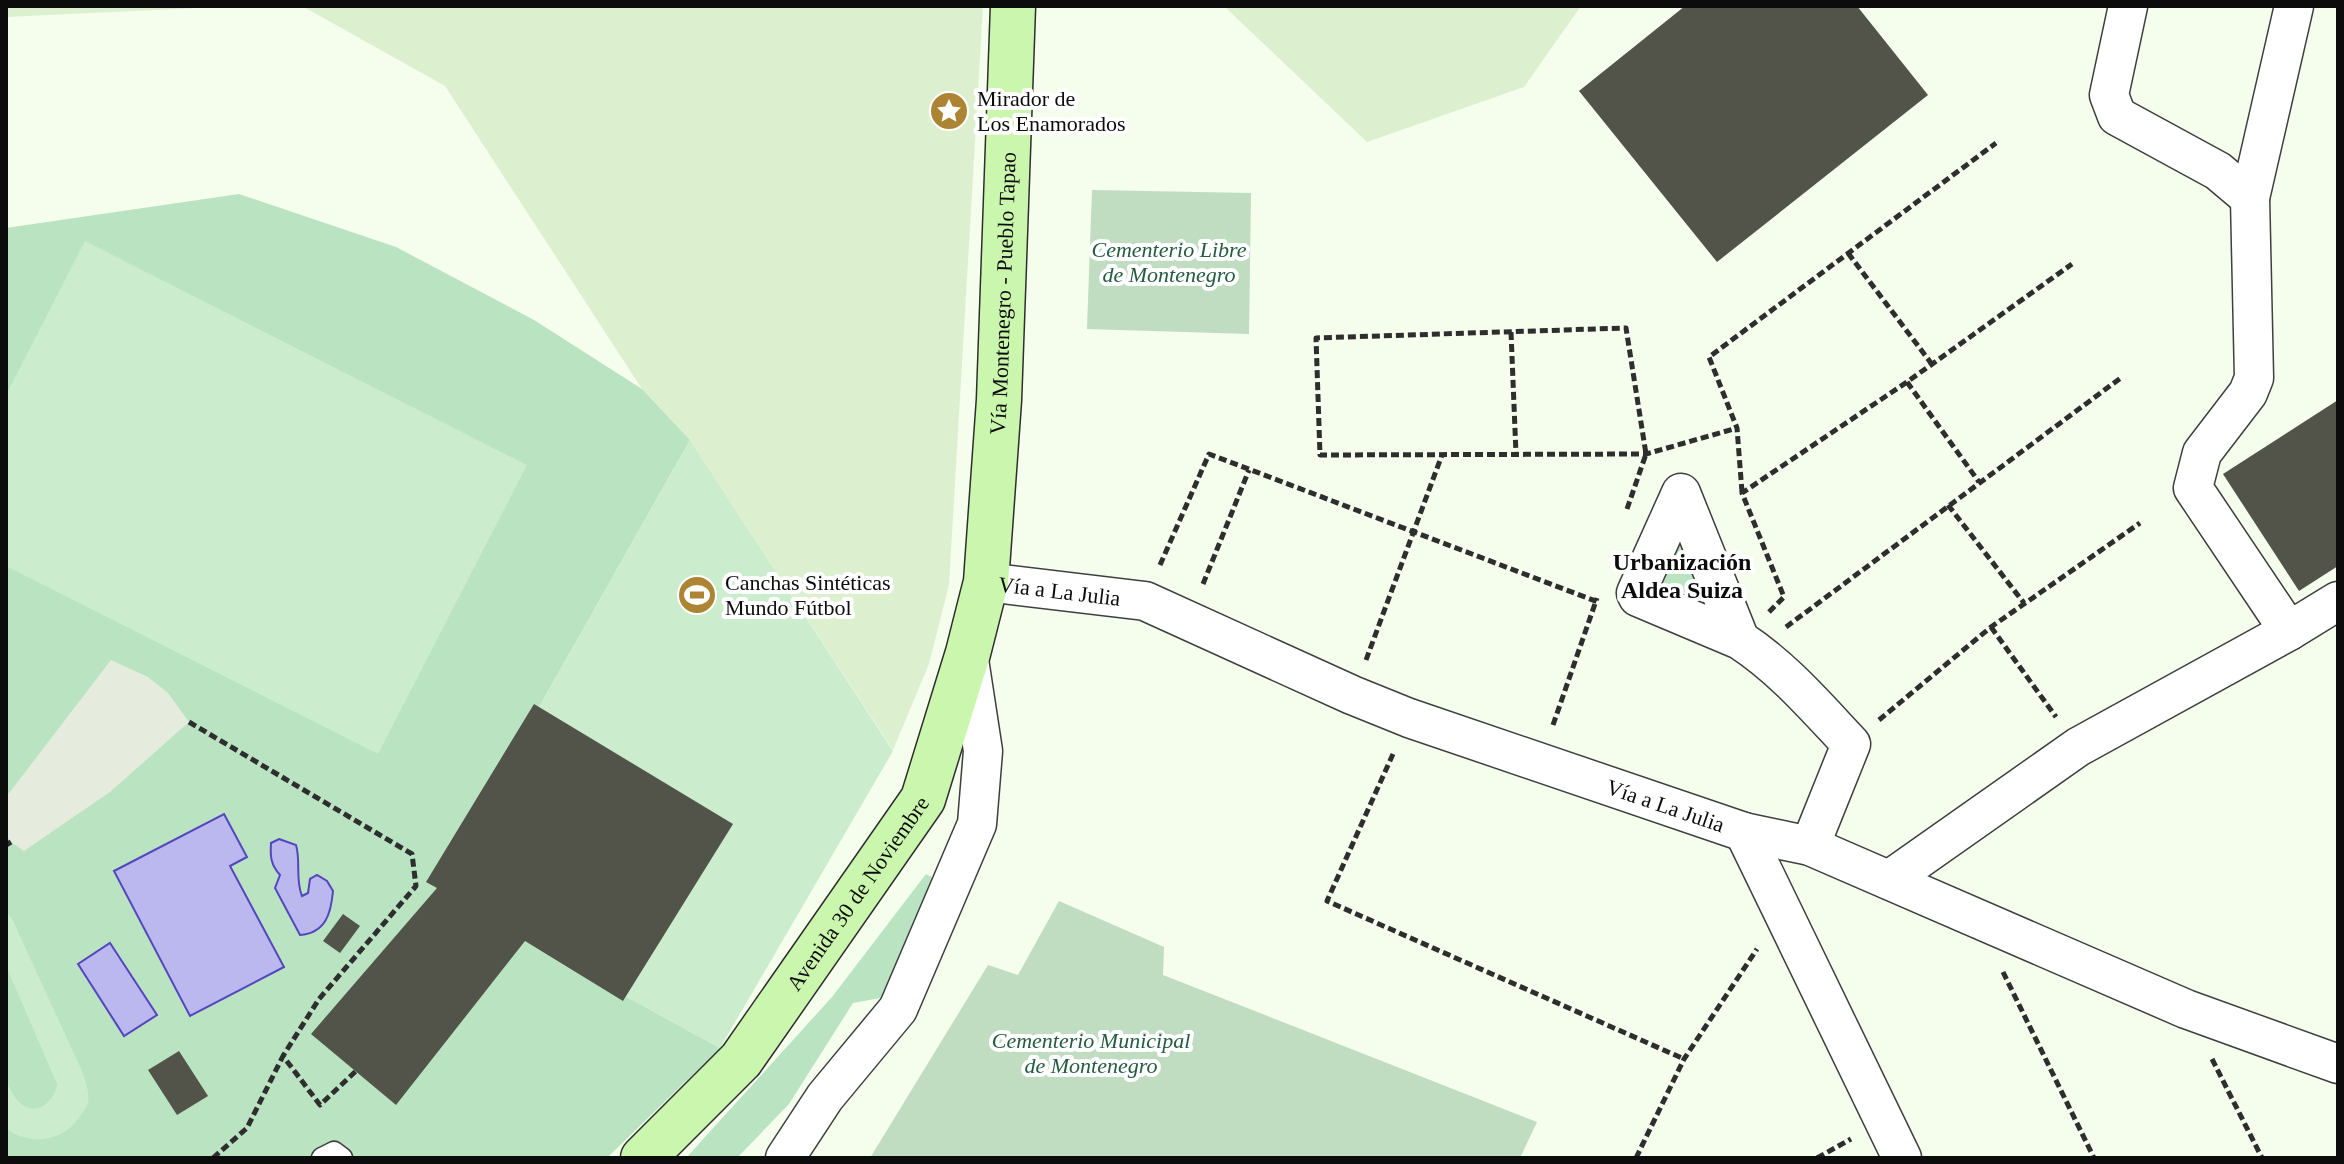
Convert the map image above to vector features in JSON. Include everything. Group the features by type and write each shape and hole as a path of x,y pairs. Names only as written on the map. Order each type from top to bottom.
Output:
{"main road":[{"name":"Vía Montenegro - Pueblo Tapao","path":"986,582 999,400 1013,6"},
{"name":"Avenida 30 de Noviembre","path":"643,1158 741,1060 923,799 968,653 986,582"}],"street":[{"path":"2128,6 2109,95 2117,116 2218,171 2250,198"},
{"path":"2289,631 2193,488 2202,453 2248,393 2254,378 2250,198 2294,6"},
{"name":"Vía a La Julia","path":"986,582 1145,601 1409,718 1744,832 1810,846 2186,1009 2338,1064"},
{"path":"1889,880 2078,747 2338,601"},
{"path":"1748,645 1795,684 1851,744 1810,846"},
{"path":"785,1158 825,1097 898,1009 977,824 983,751 968,653"},
{"path":"1744,832 1902,1158"}],"lane":[{"path":"322,1158 334,1152 342,1158"}],"path":[{"path":"1748,645 1784,597 1742,493 1737,428 1709,357 1996,143"},
{"path":"1848,253 1931,363"},
{"path":"1742,493 1907,382 2072,264"},
{"path":"1626,328 1316,338 1320,455 1646,454 1737,428"},
{"path":"1511,331 1516,454"},
{"path":"1748,645 1948,505 2122,377"},
{"path":"1907,382 1979,482"},
{"path":"1145,601 1209,454 1610,607"},
{"path":"1352,695 1442,455"},
{"path":"1198,595 1249,470"},
{"path":"1948,505 2024,603"},
{"path":"1851,744 1991,627 2140,523"},
{"path":"1991,627 2078,747"},
{"path":"1409,718 1327,901 1684,1059"},
{"path":"189,722 412,854 416,886 319,999 283,1056 247,1128 213,1158"},
{"path":"1636,1158 1684,1059 1782,911"},
{"path":"1977,920 2094,1158"},
{"path":"2186,1009 2262,1158"},
{"path":"283,1056 320,1105 357,1070"}],"green space":[{"path":"6,6 240,6 6,17"},
{"path":"302,6 983,6 949,585 929,664 893,750 690,440 642,389 445,86"},
{"path":"1224,6 1581,6 1524,87 1367,142"},
{"name":"Cementerio Libre de Montenegro","path":"1092,190 1251,193 1249,334 1087,329"},
{"path":"239,194 396,247 534,320 642,389 690,440 437,888 525,941 720,1048 607,1158 6,1158 6,228"},
{"path":"85,241 527,465 378,754 6,566 6,395"},
{"name":"Canchas Sintéticas Mundo Fútbol","path":"690,440 893,751 720,1048 525,941 437,888"},
{"path":"1681,493 1740,640 1638,597"},
{"path":"926,874 940,882 891,996 853,1003 789,1104 737,1158 686,1158 832,997"},
{"name":"Cementerio Municipal de Montenegro","path":"1059,901 1164,947 1163,975 1537,1122 1520,1158 870,1158 988,965 1018,975"},
{"path":"6,910 82,1071 88,1090 87,1106 72,1126 63,1133 45,1139 25,1138 6,1129 6,1079 17,1100 31,1108 48,1102 57,1084 6,966"}],"shaded area":[{"path":"111,660 148,677 168,693 189,722 110,792 24,851 6,835 6,797"},
{"path":"224,814 247,857 230,866 284,967 190,1016 114,871"},
{"path":"279,839 296,845 302,896 308,893 310,879 317,875 327,881 333,891 326,920 309,933 300,935 275,888 280,875 272,860 271,843"},
{"path":"110,943 157,1015 124,1036 78,964"}],"building":[{"path":"1685,6 1857,6 1928,95 1717,262 1579,91"},
{"path":"2338,400 2338,566 2299,591 2223,474"},
{"path":"534,704 733,824 623,1001 525,941 396,1105 311,1034 437,888 426,882"},
{"path":"343,914 360,926 340,953 323,941"},
{"path":"179,1051 208,1096 177,1115 148,1070"}],"place":[{"name":"Mirador de Los Enamorados","path":"949,111"},
{"name":"Canchas Sintéticas Mundo Fútbol","path":"697,595"}],"district":[{"name":"Urbanización Aldea Suiza","path":"1682,576"}]}
